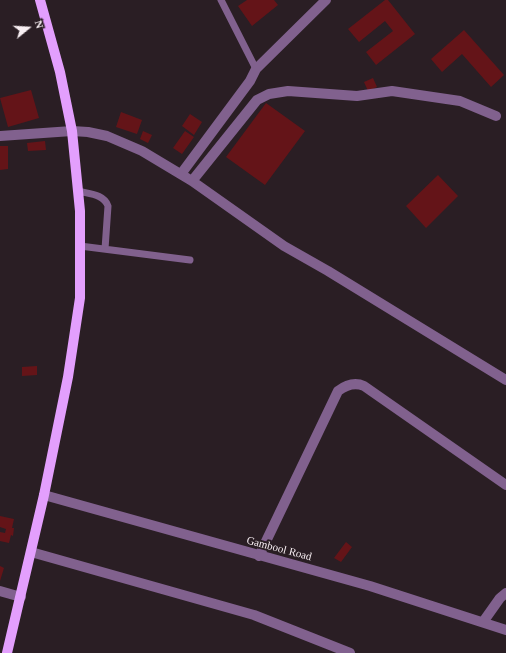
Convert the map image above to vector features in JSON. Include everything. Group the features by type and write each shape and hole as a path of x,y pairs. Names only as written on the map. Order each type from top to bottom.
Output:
{"main road":[{"path":"7,653 44,496 68,377 79,305 80,211 72,131 60,72 42,1"}],"street":[{"path":"181,174 250,81 256,69 326,0"},
{"path":"192,181 257,100 269,94 288,91 357,96 392,91 460,101 496,116"},
{"path":"0,136 72,131 88,132 107,136 142,151 192,181 284,246 328,271 506,380"},
{"path":"259,556 338,391 345,386 359,384 364,386 506,485"},
{"name":"Gambool Road","path":"44,496 370,586 506,630"},
{"path":"31,552 254,615 350,653"},
{"path":"0,591 21,597"},
{"path":"483,622 500,598 506,593"}],"lane":[{"path":"221,0 256,69"},
{"path":"78,191 103,198 107,201 108,206 105,250"},
{"path":"80,246 190,260"}],"building":[{"path":"247,0 274,0 278,5 252,26 238,6"},
{"path":"385,0 388,0 415,34 376,65 366,52 393,31 385,21 359,42 348,29"},
{"path":"464,30 504,75 491,87 462,54 442,72 431,59"},
{"path":"373,78 377,87 368,91 364,82"},
{"path":"31,90 39,118 8,127 0,98"},
{"path":"266,103 305,131 265,185 226,157"},
{"path":"121,112 142,120 137,134 116,127"},
{"path":"190,114 202,122 194,135 182,126"},
{"path":"143,131 152,135 148,143 140,139"},
{"path":"185,131 194,137 182,154 173,148"},
{"path":"45,141 46,150 28,151 27,143"},
{"path":"0,146 8,146 8,169 0,170"},
{"path":"438,175 458,196 426,228 406,206"},
{"path":"37,366 37,375 22,376 22,367"},
{"path":"0,516 14,519 12,528 14,528 13,536 11,535 9,543 0,541 0,532 5,533 6,529 0,527"},
{"path":"346,542 352,547 341,562 334,558"},
{"path":"0,566 4,568 0,581"}]}
